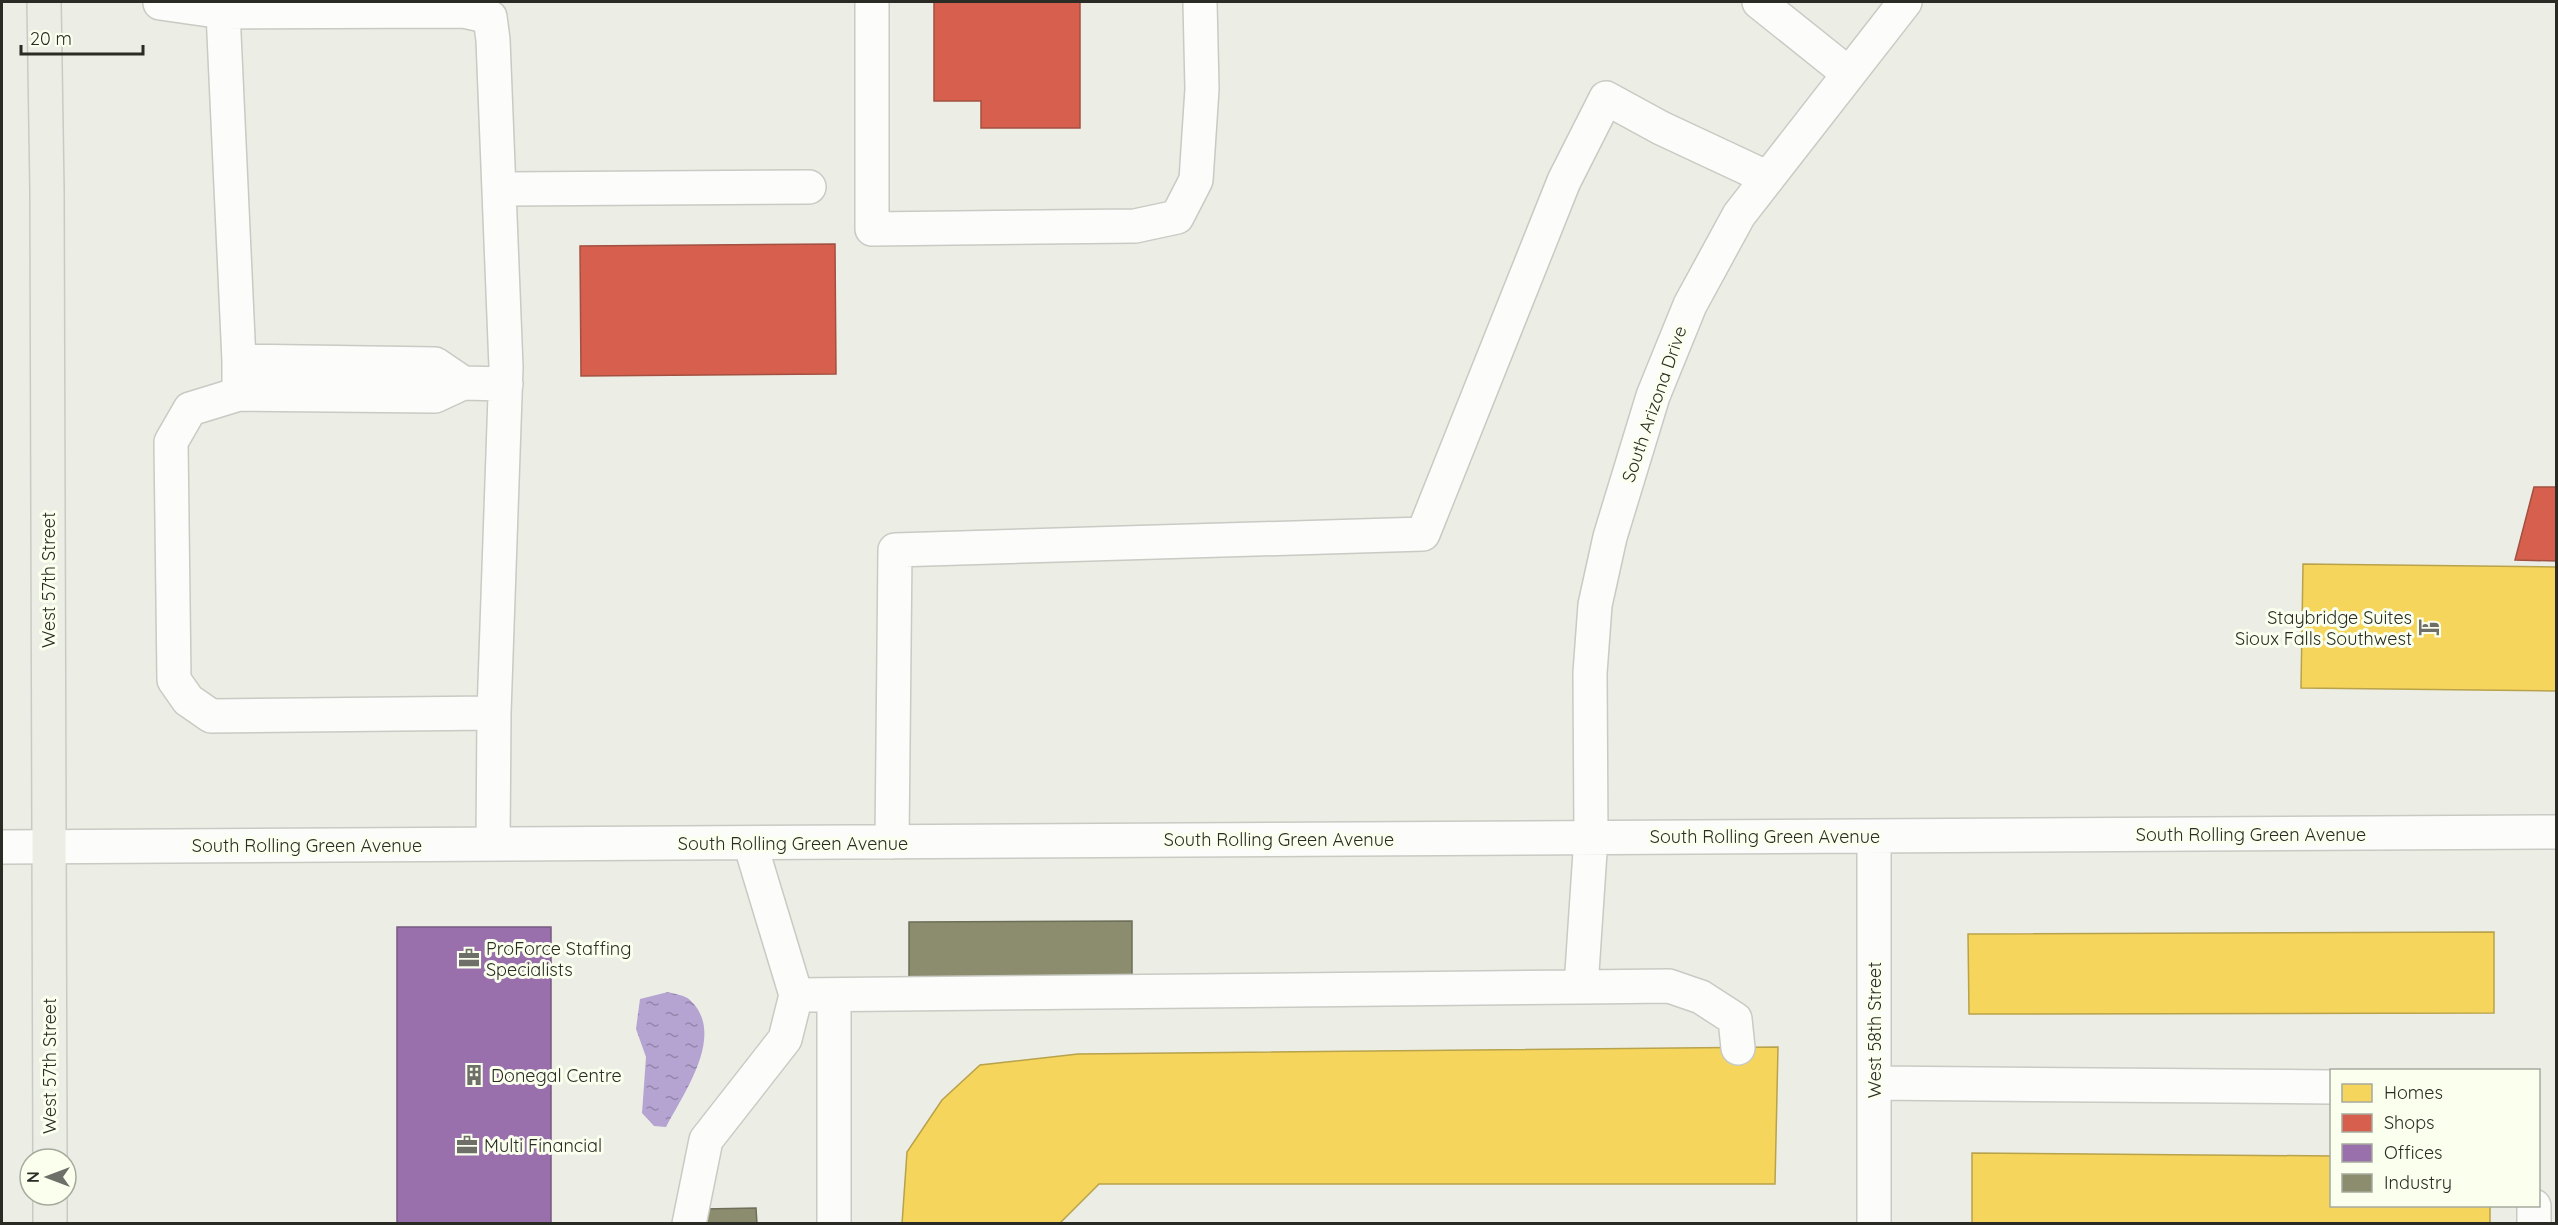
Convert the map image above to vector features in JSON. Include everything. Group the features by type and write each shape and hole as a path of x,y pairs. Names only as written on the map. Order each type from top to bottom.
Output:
{"main road":[{"name":"West 57th Street","path":"44,2 47,190 50,1147"},
{"path":"50,1207 50,1224"}],"street":[{"path":"152,2 223,12 463,11 490,17 493,40 506,384 494,713 493,844"},
{"path":"872,2 872,229 1135,226 1177,217 1196,180 1202,89 1200,2"},
{"path":"1759,2 1849,74"},
{"name":"South Arizona Drive","path":"1581,987 1591,837 1590,673 1595,605 1610,537 1653,396 1690,305 1739,215 1905,2"},
{"path":"223,12 239,394"},
{"path":"892,842 895,550 1423,534 1564,181 1606,98 1661,128 1768,178"},
{"path":"498,189 809,187"},
{"path":"239,361 435,364 463,383"},
{"path":"494,713 211,716 188,700 174,680 171,442 190,409 239,394 435,396 463,383 506,384"},
{"name":"South Rolling Green Avenue","path":"2,847 2556,832"},
{"name":"West 58th Street","path":"1874,836 1874,1224"},
{"path":"689,1224 706,1140 785,1039 796,995 750,843"},
{"path":"796,995 1669,986 1701,997 1735,1019 1738,1048"},
{"path":"834,995 834,1224"},
{"path":"1874,1083 2330,1087"},
{"path":"2534,1207 2534,1224"}],"water":[{"path":"668,992 690,1000 700,1014 704,1030 698,1064 666,1127 654,1126 642,1113 646,1057 636,1029 640,999"}],"building: Homes":[{"name":"Staybridge Suites Sioux Falls Southwest","path":"2303,564 2556,567 2556,691 2301,688"},
{"path":"2494,932 2494,1013 1969,1014 1968,934"},
{"path":"1778,1047 1775,1184 1099,1184 1059,1224 902,1224 907,1152 942,1100 980,1065 1078,1054"},
{"path":"1972,1153 2330,1156 2330,1207 2490,1207 2490,1224 1972,1224"}],"building: Shops":[{"path":"934,2 1080,2 1080,128 981,128 981,101 934,101"},
{"path":"835,244 836,374 581,376 580,246"},
{"path":"2534,487 2556,487 2556,561 2515,560"}],"building: Offices":[{"name":"Donegal Centre","path":"397,927 551,927 551,1224 397,1224"}],"building: Industry":[{"path":"1132,921 1132,976 909,977 909,922"},
{"path":"756,1208 757,1224 704,1224 704,1209"}],"place":[{"name":"Staybridge Suites Sioux Falls Southwest","path":"2429,627"},
{"name":"ProForce Staffing Specialists","path":"469,958"},
{"name":"Donegal Centre","path":"474,1075"},
{"name":"Multi Financial","path":"467,1145"}]}
